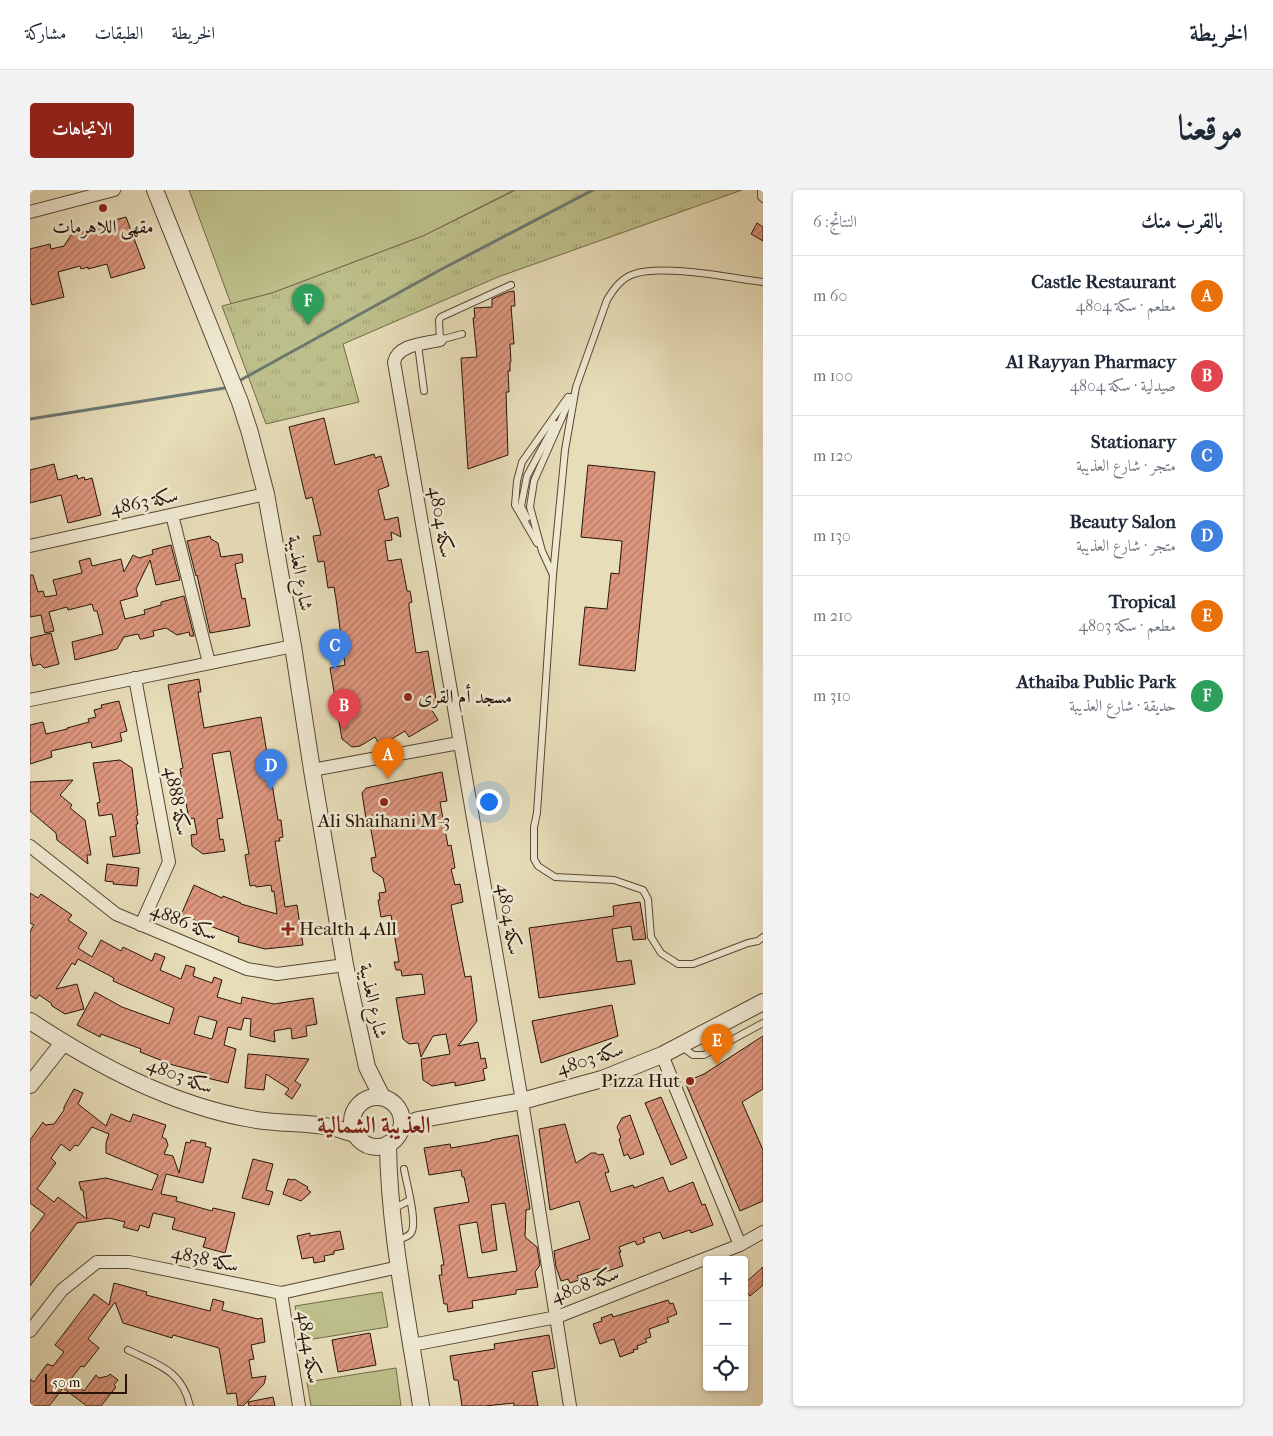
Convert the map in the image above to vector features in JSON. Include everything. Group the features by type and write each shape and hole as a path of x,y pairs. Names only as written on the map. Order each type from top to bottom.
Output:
{"street":[{"path":"31,210 114,190"},
{"name":"شارع العذيبة","path":"155,190 233,385 250,433 266,494 345,964 367,1067 382,1097"},
{"name":"سكة 4804","path":"440,340 402,349 396,355 394,362 522,1101 570,1406"},
{"name":"سكة 4863","path":"30,546 266,494"},
{"path":"172,514 209,663"},
{"path":"30,700 293,646"},
{"name":"سكة 4888","path":"135,678 169,862 140,925"},
{"path":"312,770 459,743"},
{"name":"سكة 4886","path":"30,846 116,914 246,968 277,974 345,964"},
{"name":"سكة 4803","path":"401,1121 418,1120 522,1101 602,1078 662,1055 763,1002"},
{"name":"سكة 4803","path":"30,1021 63,1043 148,1088 211,1110 252,1119 330,1127 356,1134"},
{"path":"30,1085 63,1043"},
{"path":"662,1055 740,1245"},
{"name":"شارع العذيبة","path":"357,1110 367,1067"},
{"path":"382,1097 394,1103 401,1121 398,1135 388,1144 370,1145 360,1139 354,1129 357,1110 370,1098 382,1097"},
{"name":"سكة 4803","path":"330,1127 357,1110"},
{"path":"388,1144 388,1180 399,1268 421,1406"},
{"path":"370,1145 388,1180"},
{"name":"سكة 4808","path":"412,1345 557,1317 740,1245 763,1232"},
{"name":"سكة 4838","path":"30,1331 62,1290 97,1262 129,1262 281,1293 399,1268"},
{"name":"سكة 4844","path":"281,1293 299,1406"}],"lane":[{"path":"761,190 761,197 763,199"},
{"path":"553,576 522,506 527,476 576,387 607,300 613,290 633,274 654,271 671,271 763,282"},
{"path":"462,334 440,340 438,320 511,285"},
{"path":"418,345 424,391"},
{"path":"542,551 515,505 517,481 522,462 576,387"},
{"path":"576,387 565,450 553,576 537,813 534,827 534,859 538,866 555,877 614,880 643,890 648,899 651,938 661,953 678,964 693,964 758,941 763,937"},
{"path":"680,1045 693,1055 704,1055 763,1023"},
{"path":"396,1241 410,1233 412,1228 413,1217 404,1169"},
{"path":"392,1210 410,1200"},
{"path":"128,1350 169,1371 180,1381 187,1393 190,1406"}],"green space":[{"path":"189,190 514,190 423,236 272,293 231,304"},
{"path":"516,190 742,190 498,277 343,344 359,402 266,424 222,306 272,293 423,236"},
{"path":"382,1292 388,1327 301,1341 295,1306"},
{"path":"396,1368 401,1406 311,1406 307,1382"}],"building":[{"path":"126,217 145,268 111,278 107,264 88,269 88,267 81,269 80,266 58,272 64,297 32,305 30,297 30,249 50,244 51,249 64,246 71,235 97,228 96,225"},
{"path":"757,223 763,227 763,241 751,234"},
{"path":"514,291 515,306 511,306 514,344 510,344 509,392 506,392 508,455 468,469 461,358 477,357 473,318 475,318 474,308 492,307 492,299"},
{"path":"324,418 335,465 374,454 375,458 381,456 389,486 378,490 385,520 398,517 401,537 391,532 392,540 385,541 388,561 401,559 407,591 410,591 412,602 409,603 409,607 416,653 428,651 437,705 430,707 438,720 409,737 405,731 380,746 375,737 360,746 352,747 342,739 330,668 345,665 334,587 328,588 324,561 318,562 313,536 321,535 312,497 306,499 289,427"},
{"path":"54,464 58,480 77,475 78,479 84,477 85,480 92,478 101,515 68,523 61,495 30,503 30,470"},
{"path":"588,465 655,472 635,671 579,665 585,607 607,609 611,573 619,574 622,541 581,537"},
{"path":"210,536 211,539 218,543 221,557 242,554 243,562 235,564 242,599 245,598 250,626 210,633 187,541"},
{"path":"171,545 180,580 156,585 150,560 136,589 138,596 120,601 125,619 145,614 144,610 161,605 161,602 184,596 194,636 190,636 189,632 177,635 166,628 153,631 154,636 142,639 140,639 138,634 124,637 117,649 75,660 72,642 103,634 97,611 94,611 92,604 68,610 67,607 49,612 54,631 45,633 41,615 30,617 30,575 33,575 38,592 43,591 45,597 57,595 53,580 82,573 79,561 90,558 92,566 121,559 124,572 133,555 139,558 153,554 152,550"},
{"path":"51,633 59,664 44,668 40,664 33,666 30,653 30,638"},
{"path":"199,679 201,692 198,692 204,728 261,717 278,820 281,820 283,837 279,838 280,841 275,841 285,907 297,905 303,945 265,949 238,942 239,937 181,915 194,885 222,898 223,896 241,904 277,914 274,891 272,892 271,885 250,886 245,855 249,854 230,751 212,754 223,818 217,819 220,840 223,839 225,851 203,854 192,846 191,835 197,834 194,818 189,819 180,769 183,768 168,685"},
{"path":"119,701 127,731 120,733 122,741 92,748 91,742 51,751 52,757 30,764 30,725 43,722 46,734 67,729 89,722 88,719 96,717 94,710 102,708 101,705"},
{"path":"120,760 132,768 138,815 136,816 138,824 136,824 140,853 113,857 110,837 116,836 112,814 99,816 97,803 100,802 93,763"},
{"path":"442,772 447,801 440,802 448,846 451,845 455,868 451,869 455,885 460,884 463,902 451,905 465,977 471,976 477,1021 458,1046 478,1042 481,1059 485,1058 487,1068 483,1069 485,1080 455,1086 455,1082 432,1086 423,1080 421,1059 450,1054 446,1034 433,1036 421,1057 418,1043 409,1044 403,1039 396,998 425,994 422,974 402,976 401,970 396,970 394,962 399,962 391,915 381,917 378,900 380,900 379,893 386,892 383,878 373,871 371,858 376,857 369,819 366,819 362,793 366,788"},
{"path":"73,780 60,795 72,805 70,808 85,820 91,855 87,855 88,864 57,840 56,833 30,811 30,782"},
{"path":"107,864 139,868 137,886 113,884 114,882 105,881"},
{"path":"30,893 38,898 41,894 72,915 68,920 87,933 78,948 92,957 101,940 121,951 123,947 152,961 155,953 165,957 160,970 181,979 186,965 195,968 193,976 212,983 214,977 222,980 217,997 241,1004 242,997 274,1004 313,998 317,1024 306,1026 307,1036 292,1039 291,1028 274,1031 275,1042 250,1036 251,1019 244,1018 241,1030 228,1027 224,1045 236,1049 228,1083 207,1078 208,1074 173,1065 140,1052 141,1049 101,1034 100,1037 77,1025 95,992 122,1007 169,1024 174,1008 113,981 114,978 78,959 75,965 72,963 56,989 77,984 84,1009 65,1014 39,995 36,999 30,995 30,931 34,925 30,923","holes":["199,1016 217,1021 212,1039 194,1034"]},
{"path":"640,902 646,939 633,940 631,926 612,929 617,962 631,960 635,984 539,998 529,928 614,916 613,906"},
{"path":"612,1005 618,1036 541,1063 532,1021"},
{"path":"763,1036 763,1089 742,1102 763,1150 763,1201 740,1211 685,1082 704,1074"},
{"path":"248,1054 309,1059 295,1081 301,1085 292,1099 285,1094 289,1089 266,1074 264,1090 245,1088"},
{"path":"74,1089 83,1093 78,1104 106,1126 111,1114 130,1122 133,1114 166,1125 162,1137 166,1139 168,1145 164,1154 173,1156 179,1173 186,1142 190,1143 191,1140 206,1143 205,1146 211,1148 203,1183 166,1174 161,1194 177,1197 176,1201 212,1211 213,1208 235,1213 225,1253 203,1247 206,1238 172,1229 175,1218 153,1213 149,1228 140,1225 138,1231 123,1227 125,1222 109,1218 77,1223 30,1286 30,1234 45,1214 30,1203 30,1140 43,1122 45,1125 54,1124 64,1110","holes":["92,1127 109,1134 106,1143 106,1153 158,1175 152,1190 106,1178 79,1182 81,1190 83,1190 87,1219 58,1197 54,1202 37,1189 56,1163 51,1158 61,1144 70,1151 75,1145 78,1146"]},
{"path":"661,1097 687,1158 671,1165 645,1103"},
{"path":"630,1115 644,1154 630,1159 628,1154 624,1156 617,1127 622,1118"},
{"path":"565,1124 576,1163 591,1153 603,1154 609,1172 605,1173 611,1192 633,1185 634,1188 663,1177 669,1192 693,1182 702,1205 705,1204 713,1225 691,1233 690,1230 663,1239 660,1232 643,1238 645,1242 637,1245 635,1241 619,1247 623,1266 602,1273 601,1268 577,1276 579,1280 570,1283 568,1279 561,1281 556,1267 554,1251 590,1239 579,1201 550,1210 539,1129"},
{"path":"518,1135 530,1209 526,1210 525,1237 537,1247 540,1265 535,1272 538,1287 516,1290 516,1294 472,1301 473,1308 448,1312 447,1304 444,1304 439,1275 442,1275 441,1265 444,1265 434,1208 469,1202 461,1170 429,1175 424,1148 450,1144 451,1148","holes":["505,1203 517,1271 468,1278 459,1225 477,1222 482,1253 497,1250 491,1205"]},
{"path":"253,1159 273,1164 266,1190 273,1192 269,1205 242,1198"},
{"path":"288,1179 294,1179 308,1187 307,1189 311,1192 301,1201 283,1194"},
{"path":"340,1231 344,1249 324,1256 325,1261 314,1263 313,1257 302,1259 297,1236 310,1233 310,1236"},
{"path":"763,1267 763,1285 750,1296 748,1294 748,1280"},
{"path":"114,1283 147,1292 146,1295 210,1311 213,1299 224,1302 222,1310 258,1319 262,1318 265,1342 251,1345 254,1359 249,1360 252,1378 266,1376 264,1384 243,1406 238,1406 236,1393 227,1394 219,1348 173,1335 172,1338 123,1323 115,1302 88,1339 99,1348 84,1367 81,1366 70,1380 84,1391 96,1375 99,1378 110,1374 118,1380 114,1385 116,1387 101,1406 87,1406 63,1388 49,1406 30,1406 30,1379 34,1382 47,1364 53,1366 64,1352 55,1345 94,1294 109,1305"},
{"path":"668,1300 670,1304 673,1303 677,1314 667,1318 669,1322 649,1329 651,1337 645,1339 647,1342 637,1346 638,1349 633,1350 634,1352 620,1357 614,1339 600,1344 593,1324 602,1321 601,1318 612,1314 613,1317"},
{"path":"370,1333 376,1365 338,1372 332,1340"},
{"path":"549,1335 555,1368 532,1372 538,1406 514,1406 514,1403 462,1406 458,1380 454,1380 450,1356 495,1349 494,1344"},
{"path":"273,1397 275,1406 249,1406 248,1402"}],"waterway":[{"path":"237,382 440,270 593,190"},
{"path":"30,419 229,386"}],"place":[{"name":"مقهى اللاهرمات","path":"103,208"},
{"name":"Athaiba Public Park","path":"308,325"},
{"name":"Stationary","path":"335,670"},
{"name":"مسجد أم القرى","path":"408,697"},
{"name":"Al Rayyan Pharmacy","path":"344,730"},
{"name":"Castle Restaurant","path":"388,779"},
{"name":"Beauty Salon","path":"271,790"},
{"name":"Ali Shaihani M-3","path":"384,802"},
{"name":"Health 4 All","path":"288,929"},
{"name":"Tropical","path":"717,1065"},
{"name":"Pizza Hut","path":"690,1081"}],"district":[{"name":"العذيبة الشمالية","path":"374,1125"}]}
